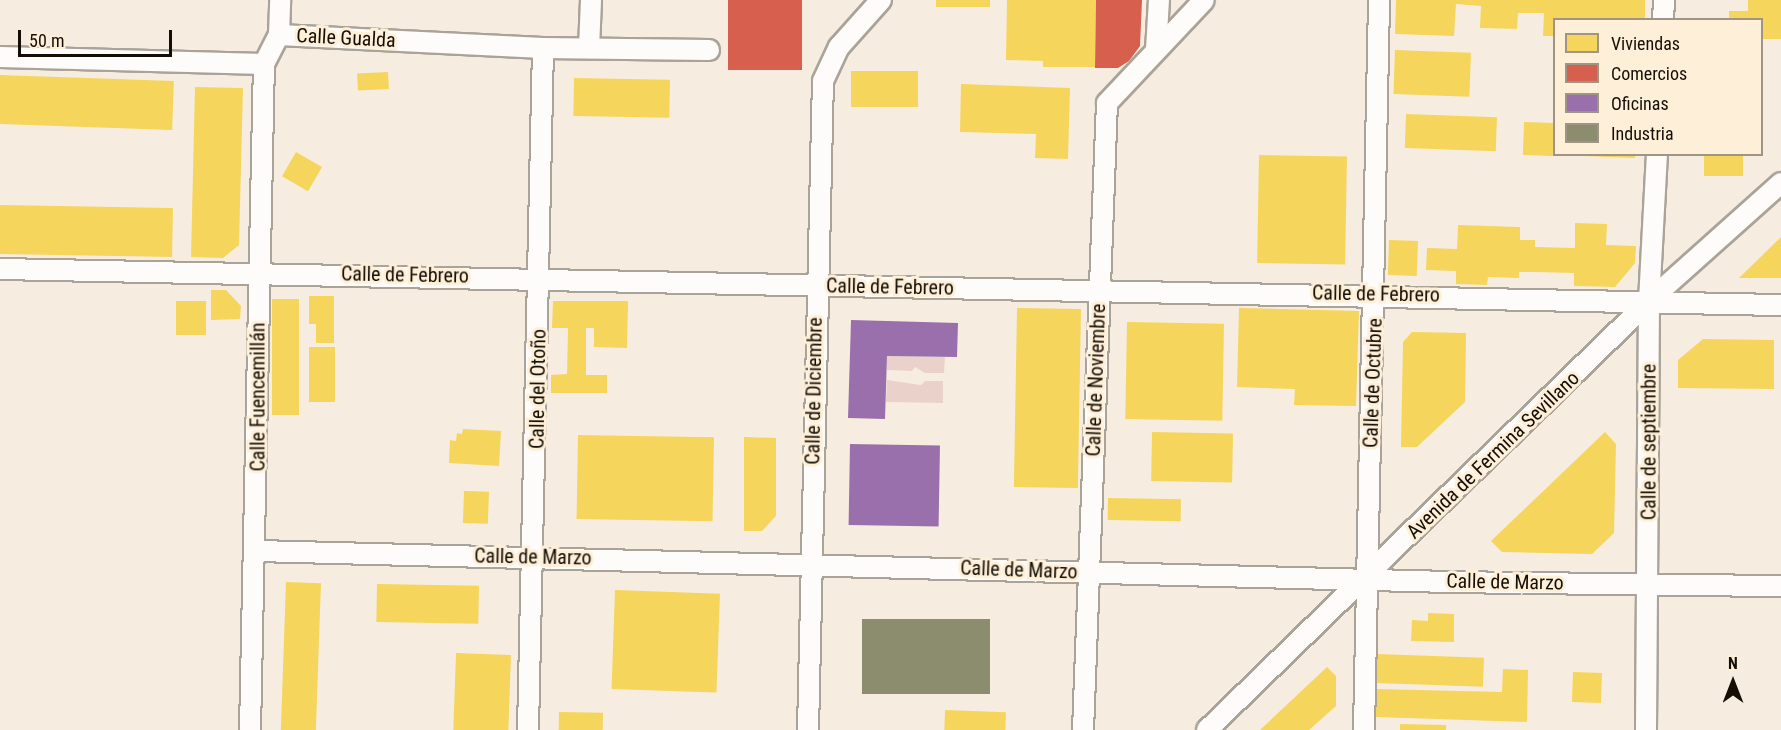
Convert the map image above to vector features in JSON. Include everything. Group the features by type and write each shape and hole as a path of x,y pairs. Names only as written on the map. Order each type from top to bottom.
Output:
{"street":[{"path":"279,35 280,0"},
{"path":"589,48 591,0"},
{"name":"Calle de Diciembre","path":"808,730 816,286 823,81 839,46 881,0"},
{"path":"1156,50 1159,0"},
{"name":"Calle de Noviembre","path":"1083,730 1087,572 1107,103 1204,0"},
{"name":"Calle de Octubre","path":"1364,730 1376,294 1379,0"},
{"path":"1663,18 1664,0"},
{"name":"Calle Gualda","path":"264,64 279,35 543,48 709,50"},
{"name":"Calle del Otoño","path":"528,730 541,278 543,48"},
{"path":"0,57 264,64"},
{"name":"Calle Fuencemillán","path":"250,730 257,551 259,272 264,64"},
{"name":"Calle de septiembre","path":"1646,730 1650,301 1657,156"},
{"name":"Avenida de Fermina Sevillano","path":"1207,730 1367,578 1650,301 1781,183"},
{"name":"Calle de Febrero","path":"0,270 259,272 816,286 1376,294 1781,305"},
{"name":"Calle de Marzo","path":"257,551 1087,572 1781,586"}],"shaded area":[{"path":"887,356 945,357 944,373 925,373 915,367 912,371 887,370"},
{"path":"887,380 921,385 925,381 943,381 943,403 886,402"}],"building: Viviendas":[{"path":"936,0 990,0 990,7 936,7"},
{"path":"1007,0 1096,0 1095,67 1043,67 1043,61 1006,60"},
{"path":"1396,0 1645,0 1645,18 1553,18 1553,36 1543,36 1544,13 1518,13 1517,29 1480,28 1481,6 1456,4 1454,36 1395,34"},
{"path":"1748,0 1781,0 1781,39 1763,39 1763,18 1729,18 1729,11 1748,11"},
{"path":"1395,50 1471,53 1469,97 1393,94"},
{"path":"851,71 918,71 918,107 851,107"},
{"path":"388,72 389,89 358,91 357,74"},
{"path":"0,75 174,81 172,130 0,124"},
{"path":"574,78 670,80 669,118 573,116"},
{"path":"961,84 1070,88 1068,159 1035,158 1036,134 960,132"},
{"path":"195,87 243,88 239,245 223,258 191,257"},
{"path":"1406,114 1497,117 1496,151 1405,148"},
{"path":"1524,122 1553,123 1553,156 1523,155"},
{"path":"296,152 322,167 308,191 282,176"},
{"path":"1259,155 1347,157 1345,265 1257,263"},
{"path":"1583,156 1635,156 1635,158"},
{"path":"1704,156 1743,156 1743,176 1704,176"},
{"path":"0,205 173,208 172,257 0,254"},
{"path":"1575,223 1607,224 1606,245 1636,246 1635,263 1615,287 1574,286 1574,273 1535,272 1519,272 1519,278 1488,277 1487,285 1456,284 1456,271 1426,270 1427,248 1457,249 1458,225 1520,227 1520,240 1535,240 1535,247 1575,248"},
{"path":"1781,237 1781,278 1739,278"},
{"path":"1389,240 1418,241 1417,276 1388,275"},
{"path":"211,290 226,290 241,306 240,319 211,320"},
{"path":"309,296 334,296 334,343 316,343 316,324 309,324"},
{"path":"272,299 299,299 299,415 272,415"},
{"path":"176,301 206,301 206,335 176,335"},
{"path":"553,301 628,301 627,348 594,347 594,328 586,328 586,375 607,375 607,393 551,393 551,375 567,374 568,328 552,328"},
{"path":"1017,308 1081,309 1078,488 1014,487"},
{"path":"1239,308 1359,311 1356,406 1294,405 1295,389 1237,387"},
{"path":"1127,322 1224,324 1222,421 1125,419"},
{"path":"1412,332 1466,333 1465,402 1417,447 1401,447 1403,342"},
{"path":"1703,339 1774,340 1774,389 1678,388 1678,360"},
{"path":"309,347 335,347 335,402 309,402"},
{"path":"463,429 501,431 499,466 449,463 450,440 456,441 457,433 462,434"},
{"path":"1152,432 1233,433 1232,482 1151,481"},
{"path":"1605,432 1616,444 1614,533 1592,554 1502,552 1491,541"},
{"path":"578,435 714,437 713,521 577,519"},
{"path":"744,437 776,438 776,516 762,531 744,531"},
{"path":"464,491 489,492 488,524 463,523"},
{"path":"1108,498 1181,499 1181,521 1108,520"},
{"path":"286,582 321,583 316,730 281,730"},
{"path":"377,584 479,586 478,624 376,622"},
{"path":"615,590 720,594 716,693 612,689"},
{"path":"1428,613 1454,614 1454,642 1411,641 1412,620 1428,621"},
{"path":"456,653 511,655 508,730 453,730"},
{"path":"1377,654 1484,658 1483,687 1376,683"},
{"path":"1327,667 1336,676 1336,706 1309,730 1260,730"},
{"path":"1503,669 1528,670 1527,722 1376,717 1376,689 1502,692"},
{"path":"1573,672 1602,673 1601,703 1572,702"},
{"path":"945,710 1006,712 1005,730 944,730"},
{"path":"559,712 603,713 603,730 559,730"},
{"path":"1400,724 1446,725 1446,730 1400,730"}],"building: Comercios":[{"path":"728,0 802,0 802,70 728,70"},
{"path":"1096,0 1142,0 1140,46 1129,61 1118,68 1095,68"}],"building: Oficinas":[{"path":"851,320 958,323 957,357 887,356 885,419 848,418"},
{"path":"850,444 940,446 939,527 849,525"}],"building: Industria":[{"path":"862,619 990,619 990,694 862,694"}]}
